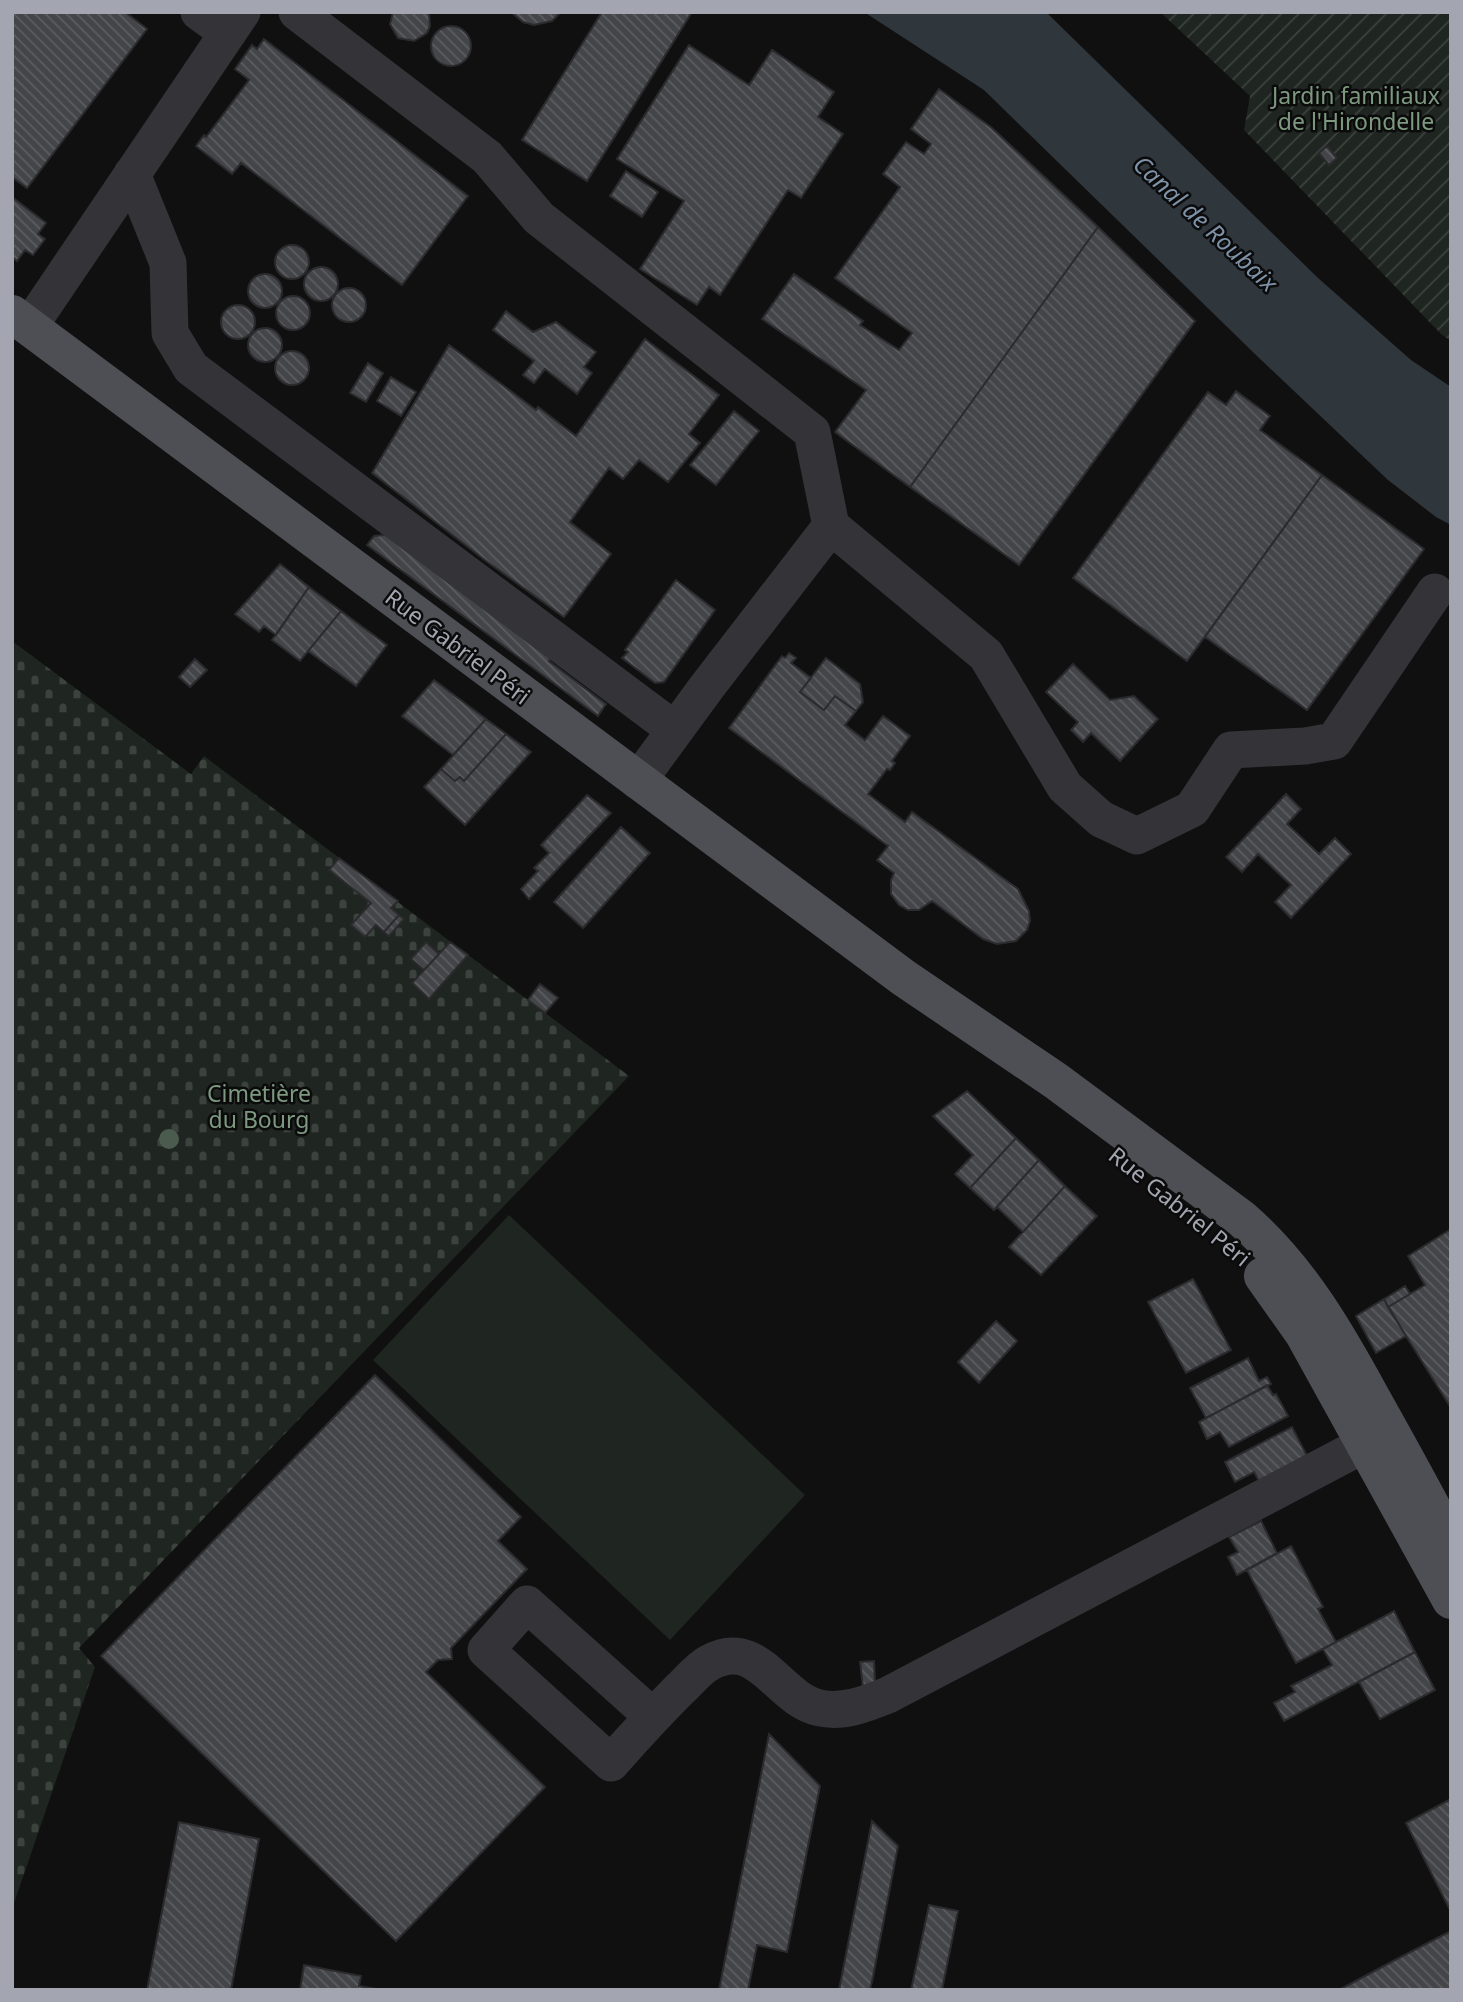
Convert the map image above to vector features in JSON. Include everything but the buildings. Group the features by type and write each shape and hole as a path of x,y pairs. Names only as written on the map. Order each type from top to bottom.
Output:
{"main road":[{"name":"Rue Gabriel Péri","path":"21,320 904,978 983,1051 1220,1233 1259,1271 1288,1308 1451,1544"},
{"name":"Rue Gabriel Péri","path":"1378,1437 1451,1600"}],"lane":[{"path":"297,12 488,157 539,218 812,432 831,526 986,655 1065,788 1101,819 1138,836 1192,809 1231,750 1305,747 1334,741 1436,592"},
{"path":"21,320 132,174 223,19"},
{"path":"132,174 168,262 170,333 191,368 675,730"},
{"path":"638,781 831,526"},
{"path":"652,1717 708,1663 732,1656 743,1656 755,1661 805,1704 836,1710 870,1703 1378,1437"}],"green space":[{"name":"Jardin familiaux de l'Hirondelle","path":"1160,12 1451,12 1451,341 1441,334 1244,130 1250,96"},
{"name":"Cimetière du Bourg","path":"12,641 191,774 204,756 629,1076 79,1648 95,1667 12,1909"},
{"path":"509,1215 805,1495 670,1640 373,1360"}],"water":[{"name":"Canal de Roubaix","path":"864,12 1046,12 1318,278 1411,360 1451,387 1451,525 1436,517 1388,480 984,90"}]}
